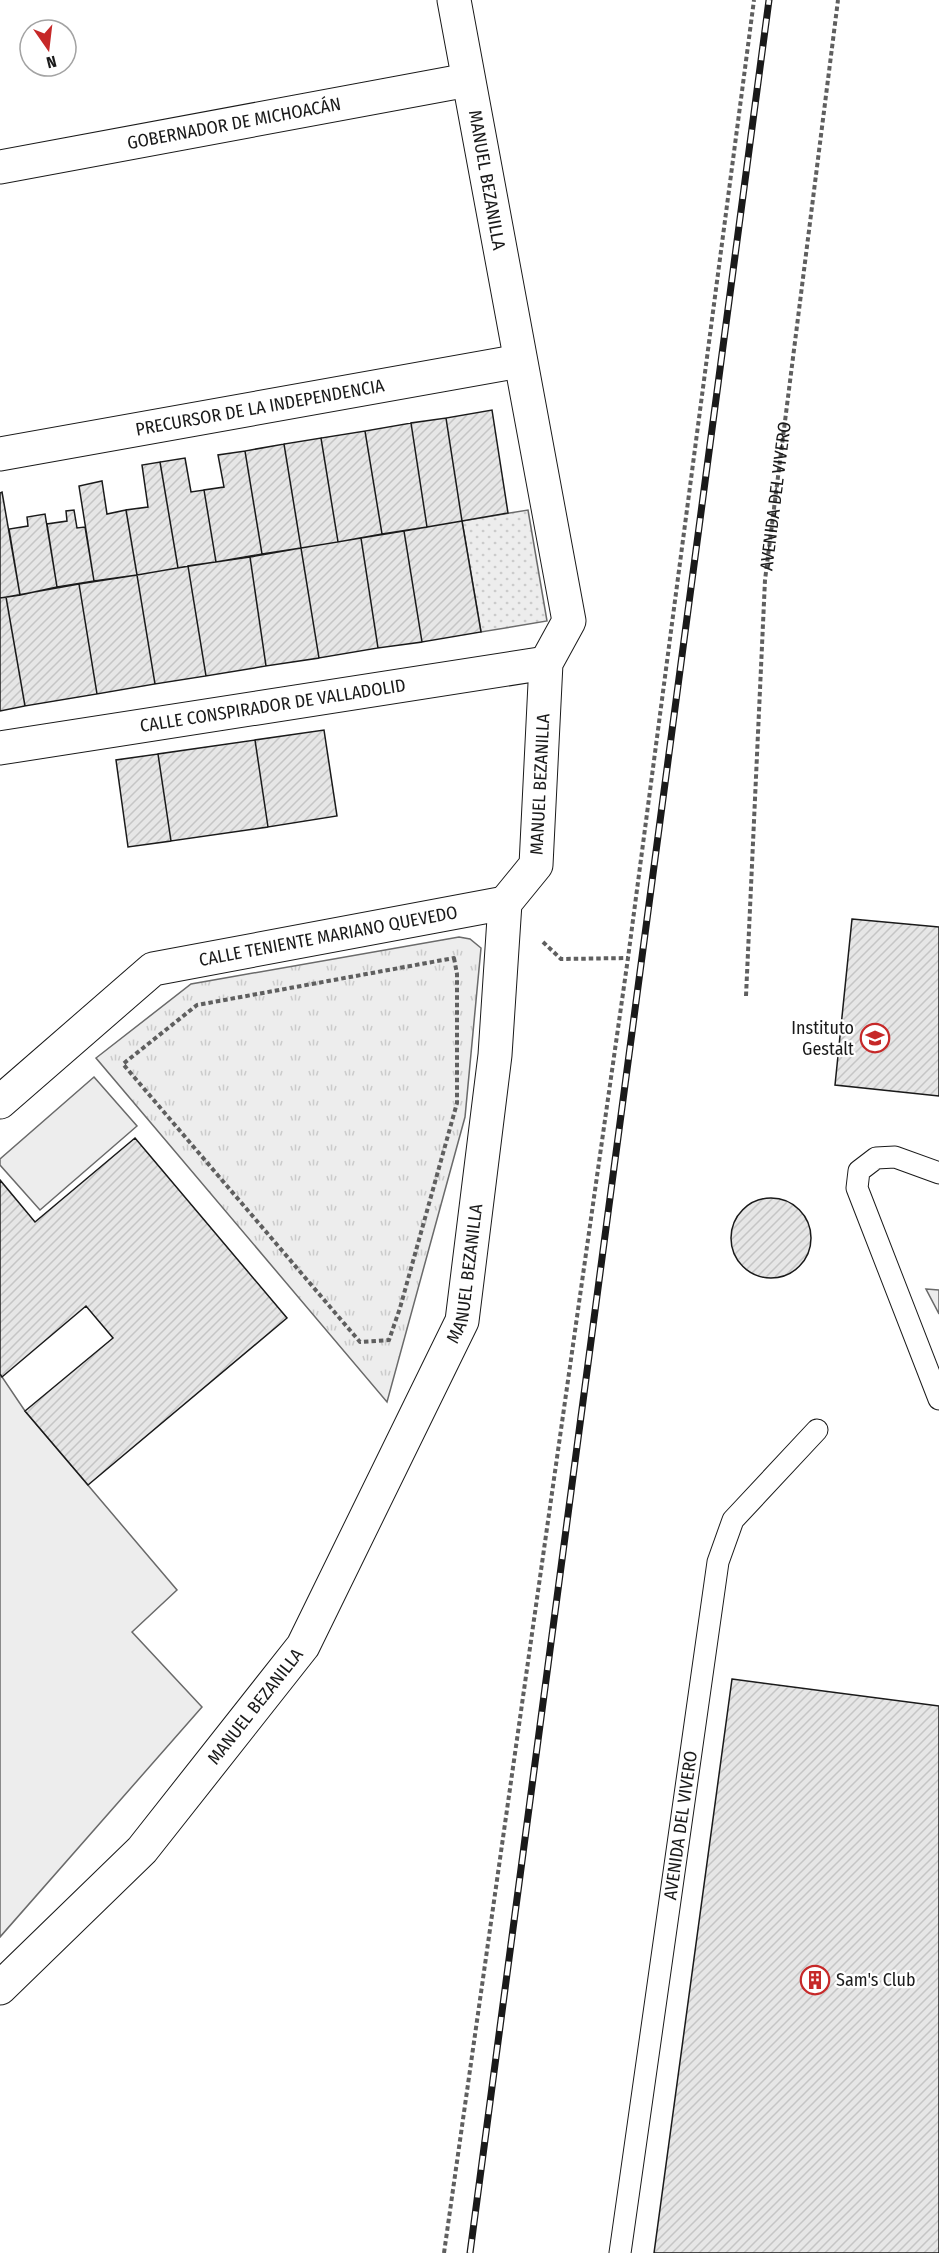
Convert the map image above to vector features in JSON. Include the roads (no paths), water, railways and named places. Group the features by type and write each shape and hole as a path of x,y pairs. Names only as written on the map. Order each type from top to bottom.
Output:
{"street":[{"name":"MANUEL BEZANILLA","path":"0,1988 142,1850 303,1646 462,1322 495,1055 505,905 536,865 546,663 569,621 454,0"},
{"name":"GOBERNADOR DE MICHOACÁN","path":"0,167 468,80"},
{"name":"PRECURSOR DE LA INDEPENDENCIA","path":"0,454 520,361"},
{"name":"CALLE CONSPIRADOR DE VALLADOLID","path":"0,748 546,663"},
{"name":"CALLE TENIENTE MARIANO QUEVEDO","path":"0,1102 153,969 505,905"}],"lane":[{"path":"939,1173 895,1157 876,1158 859,1171 856,1188 939,1399"},
{"name":"AVENIDA DEL VIVERO","path":"620,2253 718,1562 733,1520 817,1430"}],"railway":[{"path":"470,2253 769,0"}],"place":[{"name":"Instituto Gestalt","path":"875,1038"},
{"name":"Sam's Club","path":"815,1980"}]}
